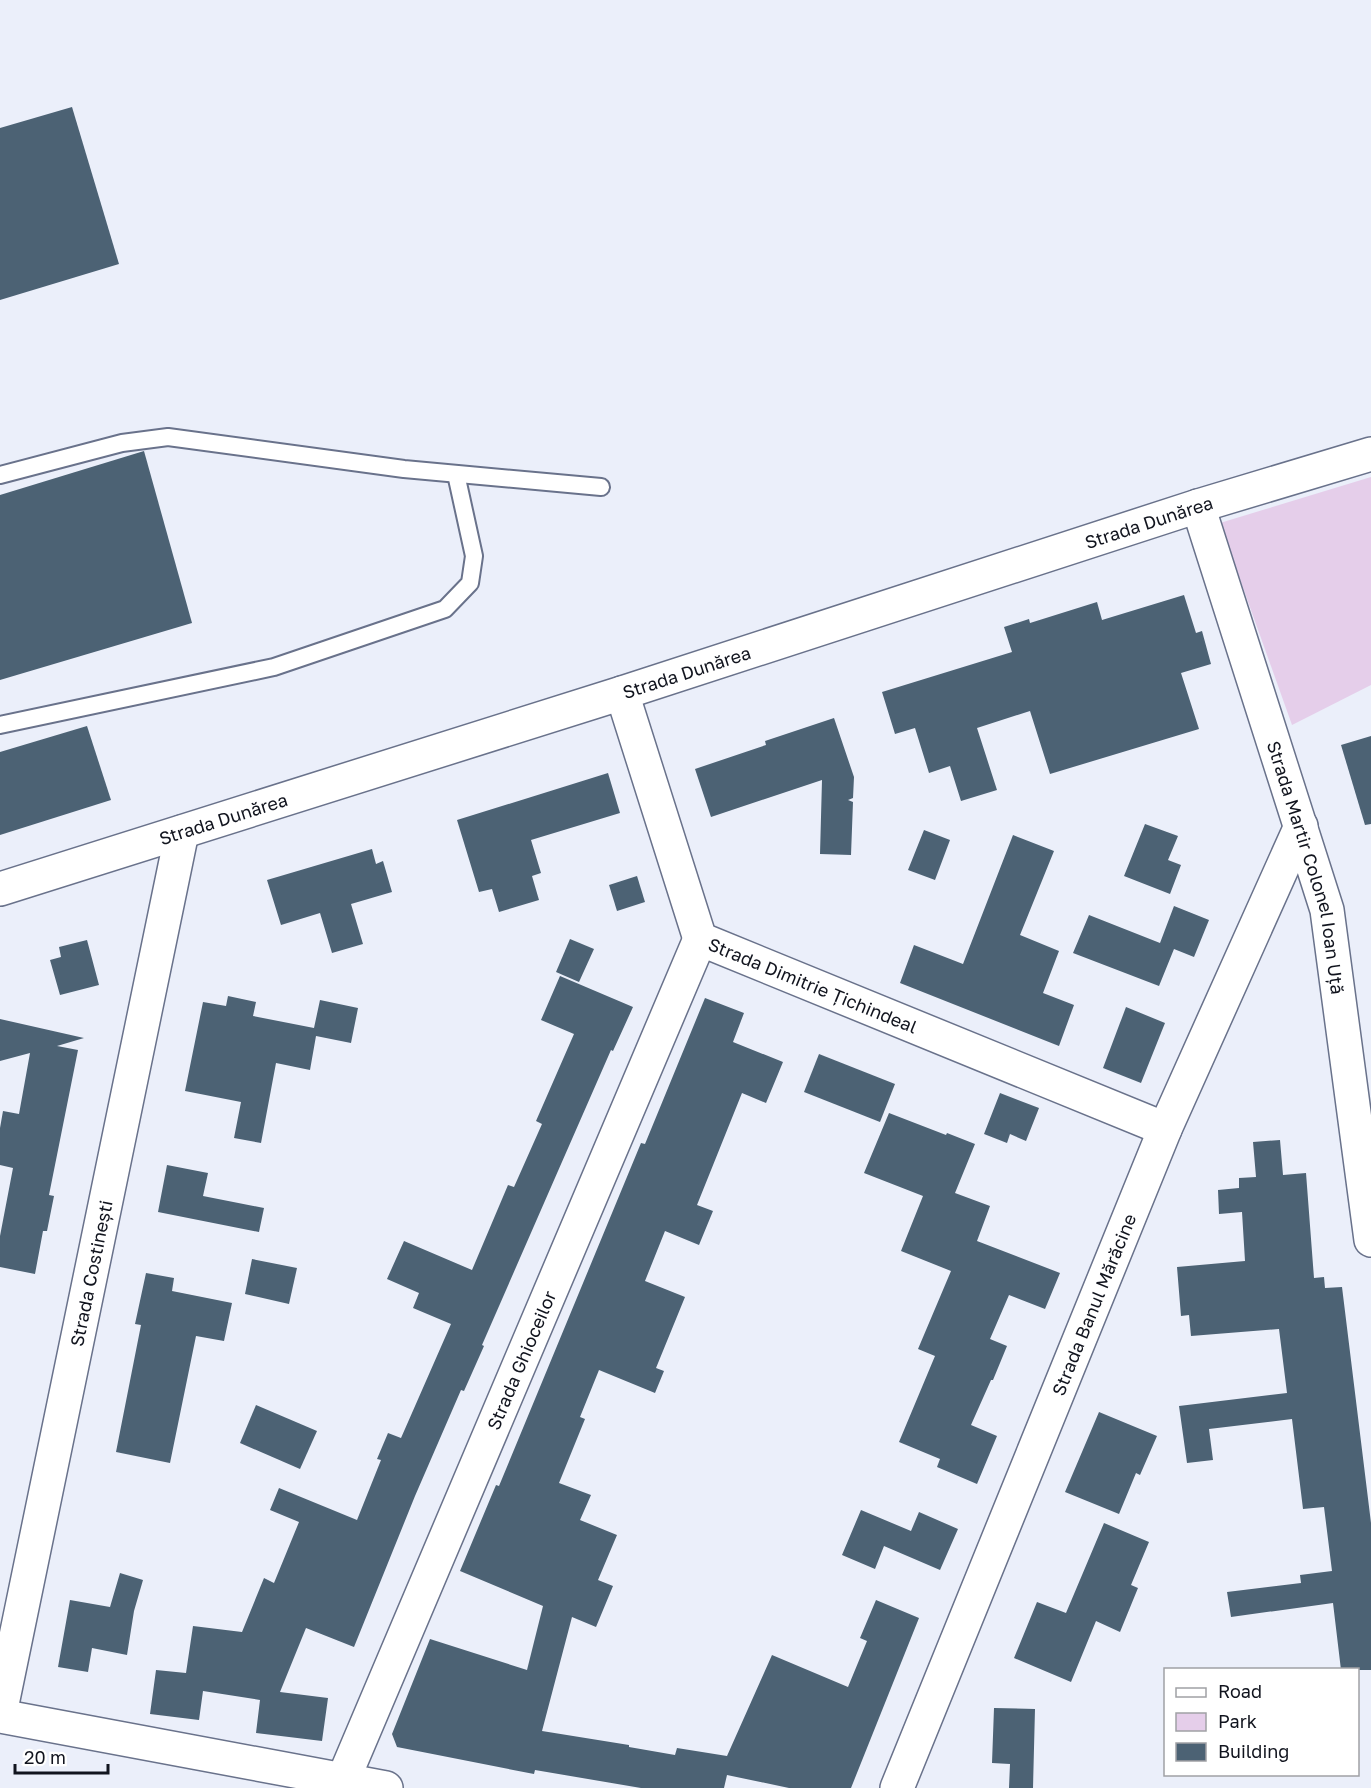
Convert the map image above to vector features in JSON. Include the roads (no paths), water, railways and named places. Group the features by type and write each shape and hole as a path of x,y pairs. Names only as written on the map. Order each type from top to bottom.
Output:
{"street":[{"name":"Strada Dunărea","path":"0,888 622,693 1198,506 1371,454"},
{"name":"Strada Martir Colonel Ioan Uță","path":"1198,506 1327,910 1371,1240"},
{"name":"Strada Dimitrie Țichindeal","path":"622,693 700,939 1165,1130"},
{"name":"Strada Banul Mărăcine","path":"897,1788 1165,1130 1301,826"},
{"name":"Strada Costinești","path":"0,1715 182,832"},
{"name":"Strada Ghioceilor","path":"343,1780 700,939"},
{"path":"0,1715 386,1788"}],"lane":[{"path":"0,475 122,443 168,437 404,469 601,487"},
{"path":"0,725 274,667 445,609 470,583 474,556 456,474"}]}
